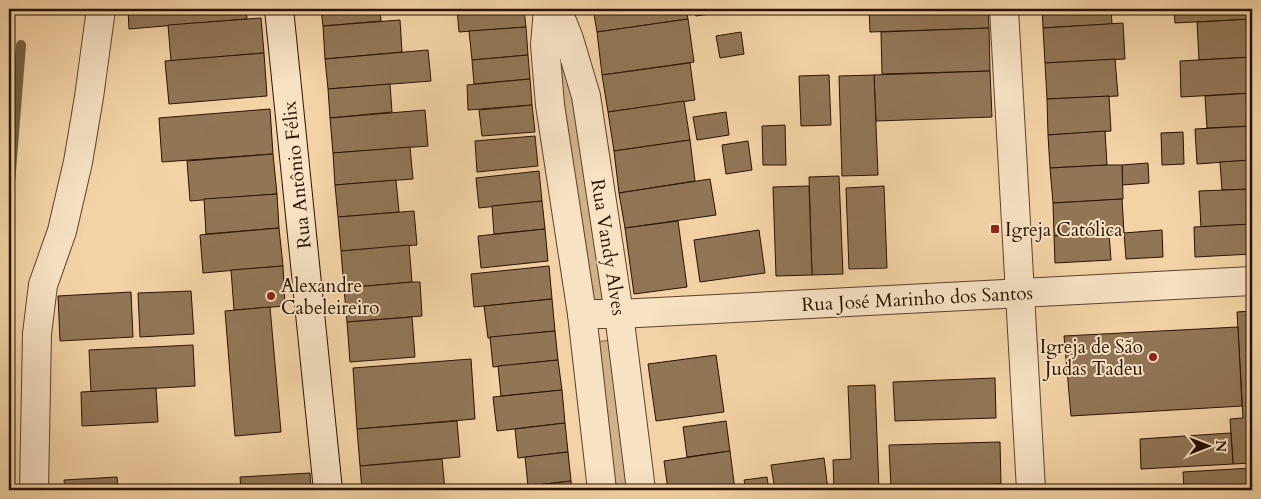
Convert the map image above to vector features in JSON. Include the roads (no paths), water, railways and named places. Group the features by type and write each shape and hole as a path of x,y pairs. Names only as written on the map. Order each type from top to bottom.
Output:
{"street":[{"path":"34,490 37,334 43,285 62,231 78,162 101,9"},
{"name":"Rua Antônio Félix","path":"279,9 328,490"},
{"name":"Rua Vandy Alves","path":"548,9 545,45 550,106 582,314 602,490"},
{"name":"Rua Vandy Alves","path":"557,9 569,39 586,96 619,314 641,490"},
{"path":"1004,9 1031,490"},
{"name":"Rua José Marinho dos Santos","path":"582,314 619,314 1252,281"}],"waterway":[{"path":"9,196 21,45"}],"place":[{"name":"Igreja Católica","path":"995,229"},
{"name":"Alexandre Cabeleireiro","path":"271,296"},
{"name":"Igreja de São Judas Tadeu","path":"1153,357"}]}
